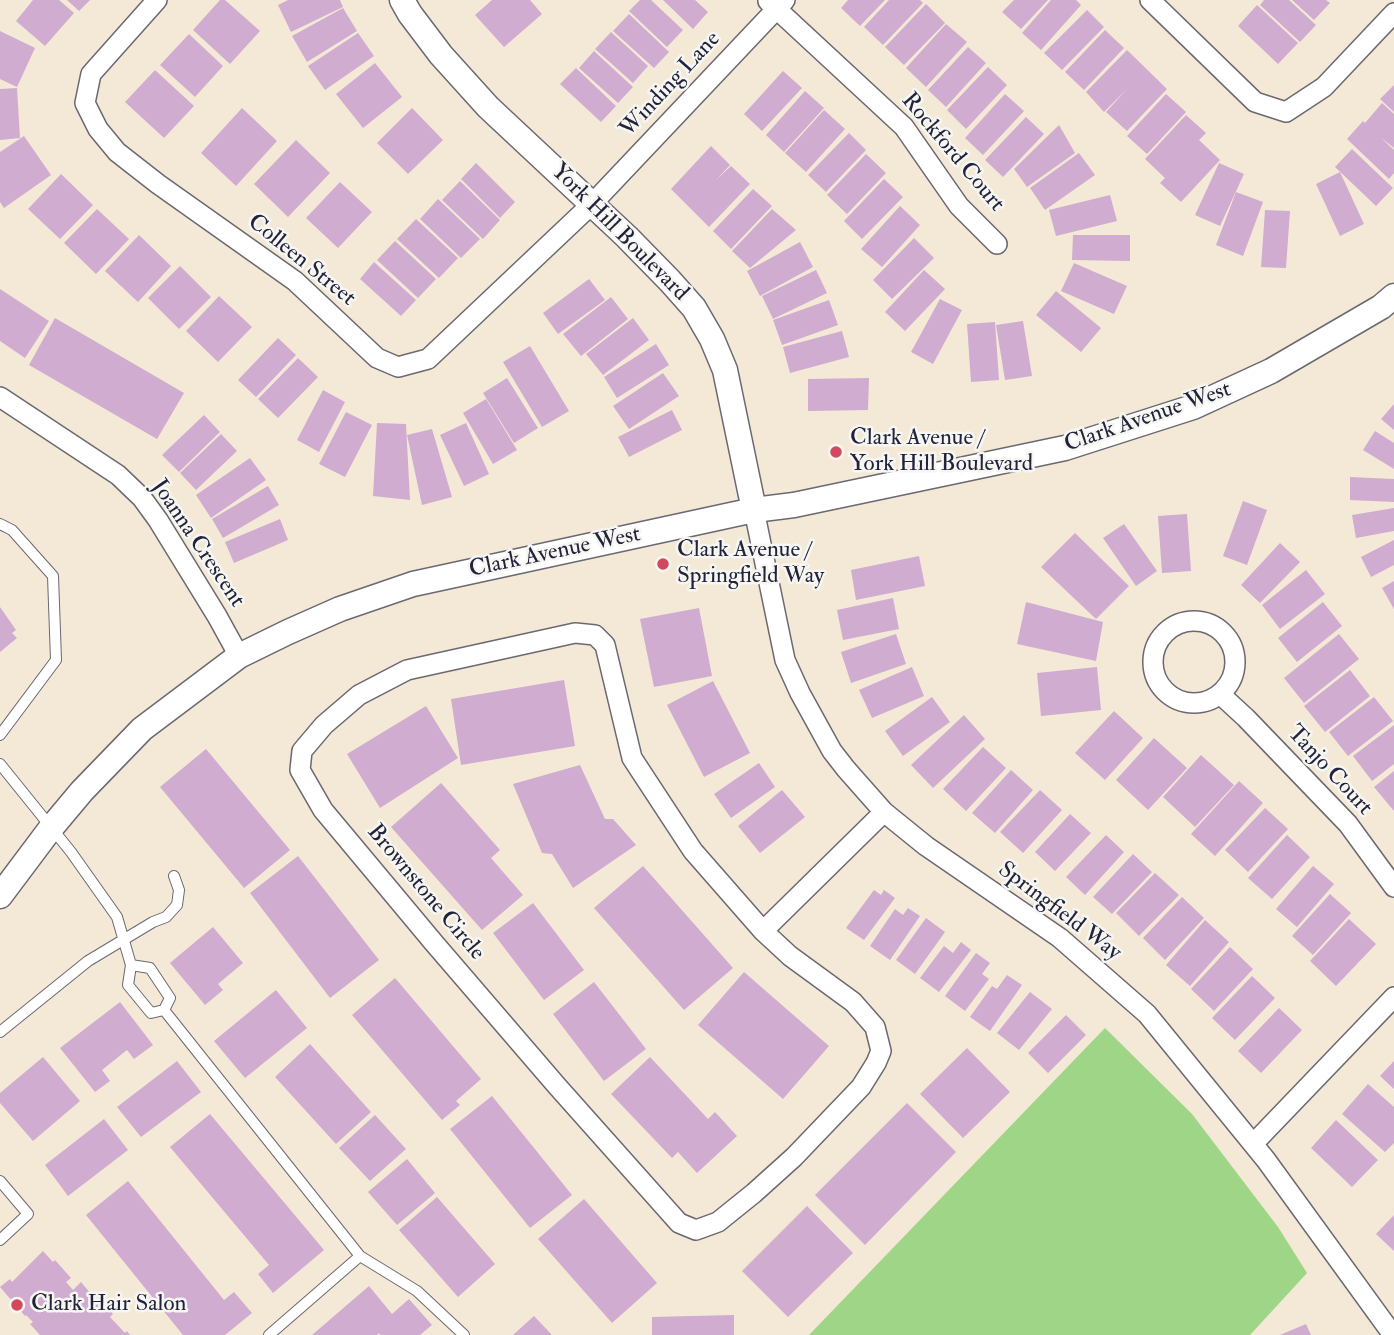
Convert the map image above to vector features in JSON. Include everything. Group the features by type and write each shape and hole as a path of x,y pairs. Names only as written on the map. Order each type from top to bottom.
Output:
{"street":[{"name":"Colleen Street","path":"157,0 91,74 85,103 98,129 117,152 158,184 295,281 377,358 398,367 428,359 592,204"},
{"name":"York Hill Boulevard","path":"402,0 441,55 488,107 592,204 694,308 712,338 725,370 754,510"},
{"path":"1150,0 1255,102 1286,112 1324,87 1394,13"},
{"name":"Winding Lane","path":"592,204 776,3"},
{"name":"Rockford Court","path":"776,3 904,127 959,206 997,244"},
{"name":"Clark Avenue West","path":"0,897 82,791 142,729 239,656 340,609 413,584 754,510 794,505 1065,448 1193,407 1271,371 1381,307 1394,296"},
{"name":"Joanna Crescent","path":"0,397 118,475 142,498 217,616 239,656"},
{"name":"Springfield Way","path":"754,510 785,660 832,751 884,812 926,846 1060,938 1147,1014 1253,1144 1393,1335"},
{"path":"1186,621 1199,621 1224,633 1232,644 1236,670 1231,683 1221,695 1197,704 1170,697 1160,687 1154,674 1155,647 1173,626 1186,621"},
{"name":"Brownstone Circle","path":"575,633 595,635 605,645 632,758 693,851 764,931 790,956 853,1002 875,1027 881,1051 861,1087 794,1157 718,1222 696,1230 679,1223 650,1192 469,984 323,810 300,770 302,751 324,725 359,695 407,670 575,633"},
{"name":"Tanjo Court","path":"1221,695 1348,824 1394,887"},
{"path":"764,931 884,812"},
{"path":"1253,1144 1394,997"}],"lane":[{"path":"0,524 12,530 53,576 56,660 0,735"},
{"path":"0,764 71,852 117,918 131,965 128,985 150,1013 164,1010 170,999 150,968 131,965"},
{"path":"0,1032 88,961 166,917 177,905 179,890 174,876"},
{"path":"164,1010 360,1256 417,1291 464,1335"},
{"path":"0,1181 28,1214 0,1240"},
{"path":"269,1335 360,1256"}],"green space":[{"path":"1105,1028 1192,1114 1278,1227 1307,1273 1250,1335 809,1335"}],"building":[{"path":"33,0 59,0 74,13 45,46 16,21"},
{"path":"67,0 90,0 79,11"},
{"path":"220,0 225,0 260,31 230,64 193,30"},
{"path":"288,0 340,0 343,7 291,32 278,5"},
{"path":"492,0 530,0 542,14 504,47 475,15"},
{"path":"640,0 651,0 683,30 667,47 629,11"},
{"path":"663,0 695,0 708,12 693,29"},
{"path":"848,0 885,0 860,26 841,8"},
{"path":"889,0 920,0 923,3 883,45 864,27"},
{"path":"1014,0 1048,0 1021,29 1002,12"},
{"path":"1051,0 1076,0 1081,5 1041,50 1022,33"},
{"path":"1264,0 1289,0 1316,25 1300,42 1260,5"},
{"path":"1292,0 1326,0 1330,3 1314,20"},
{"path":"926,4 945,23 904,65 885,47"},
{"path":"1257,5 1298,43 1278,64 1238,26"},
{"path":"343,8 357,31 307,62 292,36"},
{"path":"1087,10 1104,27 1062,70 1044,53"},
{"path":"629,14 669,52 654,68 613,31"},
{"path":"946,24 967,42 926,87 906,68"},
{"path":"1105,30 1124,48 1084,90 1065,72"},
{"path":"0,31 35,48 17,87 0,79"},
{"path":"611,32 648,66 633,83 595,49"},
{"path":"358,33 374,56 325,90 308,66"},
{"path":"189,34 223,66 195,97 160,65"},
{"path":"968,47 986,63 946,107 928,90"},
{"path":"1127,50 1167,89 1127,131 1106,112 1128,88 1104,112 1086,92"},
{"path":"594,51 633,87 618,103 579,68"},
{"path":"375,63 402,97 363,128 336,94"},
{"path":"988,67 1007,85 966,129 947,110"},
{"path":"576,68 616,106 601,122 560,84"},
{"path":"155,70 194,106 164,138 125,102"},
{"path":"783,71 802,88 762,131 744,114"},
{"path":"1394,85 1394,112 1380,99"},
{"path":"17,88 20,138 0,140 0,89"},
{"path":"805,91 824,108 784,152 766,135"},
{"path":"1005,94 1024,111 983,155 965,138"},
{"path":"1166,94 1186,112 1147,154 1127,136"},
{"path":"1382,103 1394,114 1394,148 1380,137 1394,150 1394,173 1389,179 1347,139"},
{"path":"242,108 277,141 236,186 201,153"},
{"path":"412,108 443,140 408,174 377,143"},
{"path":"824,110 845,129 806,172 785,153"},
{"path":"1186,115 1206,133 1199,140 1220,160 1181,202 1160,183 1165,178 1145,159"},
{"path":"1026,117 1044,134 1003,177 985,160"},
{"path":"1059,125 1075,153 1027,187 1014,169"},
{"path":"849,133 866,150 826,192 808,175"},
{"path":"24,136 51,175 4,208 0,202 0,152"},
{"path":"296,140 330,173 288,217 254,184"},
{"path":"711,146 730,165 716,180 731,166 750,184 709,227 671,189"},
{"path":"1352,149 1393,188 1376,206 1335,167"},
{"path":"1079,153 1095,175 1045,210 1030,188"},
{"path":"866,154 886,173 847,214 827,195"},
{"path":"476,163 515,202 500,218 461,179"},
{"path":"1219,163 1244,174 1220,226 1195,215"},
{"path":"1340,172 1364,224 1340,236 1316,184"},
{"path":"61,174 93,205 60,239 28,209"},
{"path":"884,179 903,197 862,239 844,221"},
{"path":"460,181 500,220 483,239 442,200"},
{"path":"340,182 372,212 338,248 306,218"},
{"path":"753,189 772,206 731,249 713,231"},
{"path":"1236,192 1263,202 1243,256 1216,245"},
{"path":"1110,195 1117,221 1056,236 1049,210"},
{"path":"438,199 480,239 461,258 420,219"},
{"path":"900,206 920,225 882,267 861,249"},
{"path":"97,209 129,239 96,274 64,243"},
{"path":"772,209 796,230 750,268 732,251"},
{"path":"1265,210 1290,211 1286,268 1261,267"},
{"path":"416,219 458,258 439,278 397,239"},
{"path":"139,235 171,266 138,302 105,271"},
{"path":"1073,235 1130,235 1130,261 1072,260"},
{"path":"914,238 934,258 892,299 873,280"},
{"path":"395,241 436,279 418,298 377,260"},
{"path":"800,242 813,267 760,296 747,271"},
{"path":"374,262 416,300 401,316 360,279"},
{"path":"1074,263 1127,286 1114,314 1061,291"},
{"path":"180,266 211,297 179,329 148,298"},
{"path":"816,270 827,293 773,319 762,296"},
{"path":"924,270 945,289 905,331 885,312"},
{"path":"589,279 605,300 558,334 543,313"},
{"path":"0,289 49,321 25,358 0,341"},
{"path":"1056,291 1101,328 1081,352 1036,315"},
{"path":"219,296 252,327 218,362 186,331"},
{"path":"611,297 628,319 581,356 563,334"},
{"path":"940,299 962,310 933,364 911,352"},
{"path":"829,300 838,325 782,345 773,320"},
{"path":"55,318 184,393 157,439 29,365"},
{"path":"633,318 649,340 603,375 586,354"},
{"path":"1023,321 1032,376 1005,380 996,325"},
{"path":"995,322 999,380 971,382 967,324"},
{"path":"842,331 849,357 790,373 783,347"},
{"path":"278,338 296,355 256,397 238,380"},
{"path":"656,344 669,365 617,398 604,377"},
{"path":"530,346 569,411 542,427 503,362"},
{"path":"298,358 318,377 278,418 258,399"},
{"path":"663,373 679,396 629,429 613,406"},
{"path":"507,378 538,428 514,443 483,393"},
{"path":"869,378 868,410 808,411 808,379"},
{"path":"323,390 345,402 319,452 297,440"},
{"path":"486,399 517,450 493,464 463,413"},
{"path":"1394,404 1394,430 1381,419"},
{"path":"672,410 682,430 629,457 618,437"},
{"path":"346,412 372,425 345,477 319,464"},
{"path":"204,415 220,432 179,472 162,455"},
{"path":"377,423 406,424 410,500 373,496"},
{"path":"466,423 489,474 464,486 440,435"},
{"path":"432,429 452,497 422,505 407,435"},
{"path":"1375,431 1394,443 1394,469 1363,450"},
{"path":"221,434 237,451 196,490 180,473"},
{"path":"250,458 266,480 211,518 196,495"},
{"path":"1350,477 1394,479 1394,502 1350,500"},
{"path":"268,486 279,505 223,538 212,519"},
{"path":"1243,501 1267,510 1247,565 1223,556"},
{"path":"1394,508 1394,531 1356,538 1352,515"},
{"path":"1187,514 1191,571 1162,573 1158,516"},
{"path":"280,519 288,540 234,563 225,542"},
{"path":"1124,524 1157,571 1136,586 1103,538"},
{"path":"1075,533 1129,586 1096,619 1041,567"},
{"path":"1394,540 1394,565 1371,577 1361,557"},
{"path":"1280,543 1300,562 1260,603 1241,585"},
{"path":"919,556 925,586 856,600 851,570"},
{"path":"1306,570 1325,594 1280,629 1262,605"},
{"path":"1394,581 1394,609 1382,588"},
{"path":"893,598 899,629 843,640 837,610"},
{"path":"1026,602 1103,622 1096,661 1017,644"},
{"path":"1323,602 1342,626 1297,662 1278,638"},
{"path":"0,607 16,630 12,633 17,638 0,652"},
{"path":"699,608 712,676 654,687 640,619"},
{"path":"896,634 906,664 851,683 841,652"},
{"path":"1339,634 1359,659 1304,703 1284,678"},
{"path":"912,667 924,696 872,718 859,690"},
{"path":"1097,667 1101,710 1041,716 1037,673"},
{"path":"1350,670 1370,696 1325,732 1304,706"},
{"path":"564,680 575,746 461,765 451,699"},
{"path":"713,681 750,753 704,777 667,705"},
{"path":"932,697 950,722 903,756 885,731"},
{"path":"1374,697 1393,721 1348,756 1329,732"},
{"path":"426,706 458,758 380,808 347,754"},
{"path":"1114,711 1143,738 1105,780 1075,753"},
{"path":"964,715 985,739 933,788 911,765"},
{"path":"1394,725 1394,764 1372,781 1353,756"},
{"path":"1154,738 1187,768 1148,810 1116,780"},
{"path":"983,747 1006,768 966,811 943,789"},
{"path":"206,749 290,850 244,888 160,787"},
{"path":"1201,755 1234,785 1195,827 1163,797"},
{"path":"759,763 775,787 731,818 714,794"},
{"path":"580,765 605,819 613,819 636,845 573,888 552,854 542,853 513,784"},
{"path":"1011,770 1033,790 995,833 972,813"},
{"path":"1394,771 1394,811 1374,787"},
{"path":"1239,781 1263,803 1215,856 1191,834"},
{"path":"441,783 500,850 491,858 523,895 482,930 391,827"},
{"path":"782,790 805,817 760,853 738,826"},
{"path":"1040,790 1062,810 1023,853 1000,832"},
{"path":"1265,808 1288,829 1248,872 1225,850"},
{"path":"1070,814 1091,833 1055,871 1035,852"},
{"path":"1106,835 1124,852 1085,895 1066,877"},
{"path":"1287,835 1310,857 1272,899 1248,878"},
{"path":"1133,854 1152,872 1112,914 1093,897"},
{"path":"298,856 379,960 330,998 250,893"},
{"path":"643,866 733,968 684,1010 594,908"},
{"path":"1313,866 1334,884 1297,927 1276,909"},
{"path":"1155,873 1179,895 1139,936 1116,913"},
{"path":"874,890 881,895 884,890 895,898 864,940 846,928"},
{"path":"1330,894 1351,913 1313,955 1292,936"},
{"path":"1182,897 1204,918 1165,960 1143,938"},
{"path":"533,903 584,970 544,1000 493,933"},
{"path":"908,908 920,916 890,960 870,946 895,909 903,915"},
{"path":"926,918 945,932 915,974 896,960"},
{"path":"1349,919 1376,944 1336,986 1310,961"},
{"path":"1205,920 1229,942 1190,986 1166,965"},
{"path":"213,927 243,963 218,984 223,990 205,1005 170,963"},
{"path":"961,942 971,950 939,992 920,978 944,946 953,953"},
{"path":"1230,947 1253,969 1214,1011 1191,989"},
{"path":"976,953 990,963 982,974 989,979 965,1011 945,996"},
{"path":"744,972 829,1046 783,1099 698,1025"},
{"path":"1007,975 1022,985 990,1031 970,1017 992,986 997,989"},
{"path":"1252,976 1275,998 1235,1040 1212,1018"},
{"path":"395,978 481,1079 456,1101 460,1105 442,1120 352,1015"},
{"path":"594,982 646,1049 604,1081 553,1014"},
{"path":"276,990 307,1028 245,1078 214,1041"},
{"path":"1030,992 1052,1009 1019,1050 997,1033"},
{"path":"120,1002 153,1045 134,1059 127,1050 102,1070 110,1081 95,1092 60,1048"},
{"path":"1279,1008 1302,1030 1261,1073 1238,1051"},
{"path":"1066,1015 1086,1035 1048,1073 1028,1053"},
{"path":"310,1044 371,1112 336,1144 275,1077"},
{"path":"967,1048 1010,1092 963,1138 920,1094"},
{"path":"43,1057 80,1101 33,1141 0,1103 0,1093"},
{"path":"650,1057 708,1119 715,1112 737,1136 697,1173 678,1152 672,1158 611,1094"},
{"path":"177,1061 201,1092 141,1137 117,1107"},
{"path":"1394,1061 1394,1089 1380,1076"},
{"path":"1368,1084 1394,1107 1394,1143 1385,1152 1342,1114"},
{"path":"492,1096 572,1195 530,1228 450,1129"},
{"path":"907,1103 956,1152 865,1245 815,1195"},
{"path":"210,1114 324,1250 273,1293 258,1274 269,1265 170,1147"},
{"path":"375,1115 406,1149 370,1181 339,1148"},
{"path":"104,1119 128,1150 68,1196 45,1165"},
{"path":"1336,1120 1378,1160 1352,1187 1311,1148"},
{"path":"407,1159 435,1193 397,1225 368,1192"},
{"path":"128,1181 224,1300 234,1292 252,1313 225,1335 183,1335 86,1215"},
{"path":"437,1197 495,1264 458,1297 399,1230"},
{"path":"584,1199 657,1283 612,1323 538,1239"},
{"path":"807,1206 853,1253 788,1317 742,1271"},
{"path":"1394,1215 1394,1251 1376,1234"},
{"path":"43,1251 71,1278 66,1282 73,1290 81,1282 96,1300 99,1298 113,1314 110,1317 130,1335 40,1335 30,1324 33,1322 0,1287 10,1279 12,1282"},
{"path":"369,1286 392,1314 409,1299 432,1325 420,1335 312,1335"},
{"path":"734,1315 734,1335 652,1335 652,1317"},
{"path":"534,1316 552,1335 513,1335"},
{"path":"1306,1324 1311,1335 1280,1335"}],"place":[{"name":"Clark Avenue / York Hill Boulevard","path":"836,452"},
{"name":"Clark Avenue / Springfield Way","path":"663,564"},
{"name":"Clark Hair Salon","path":"17,1305"}]}
